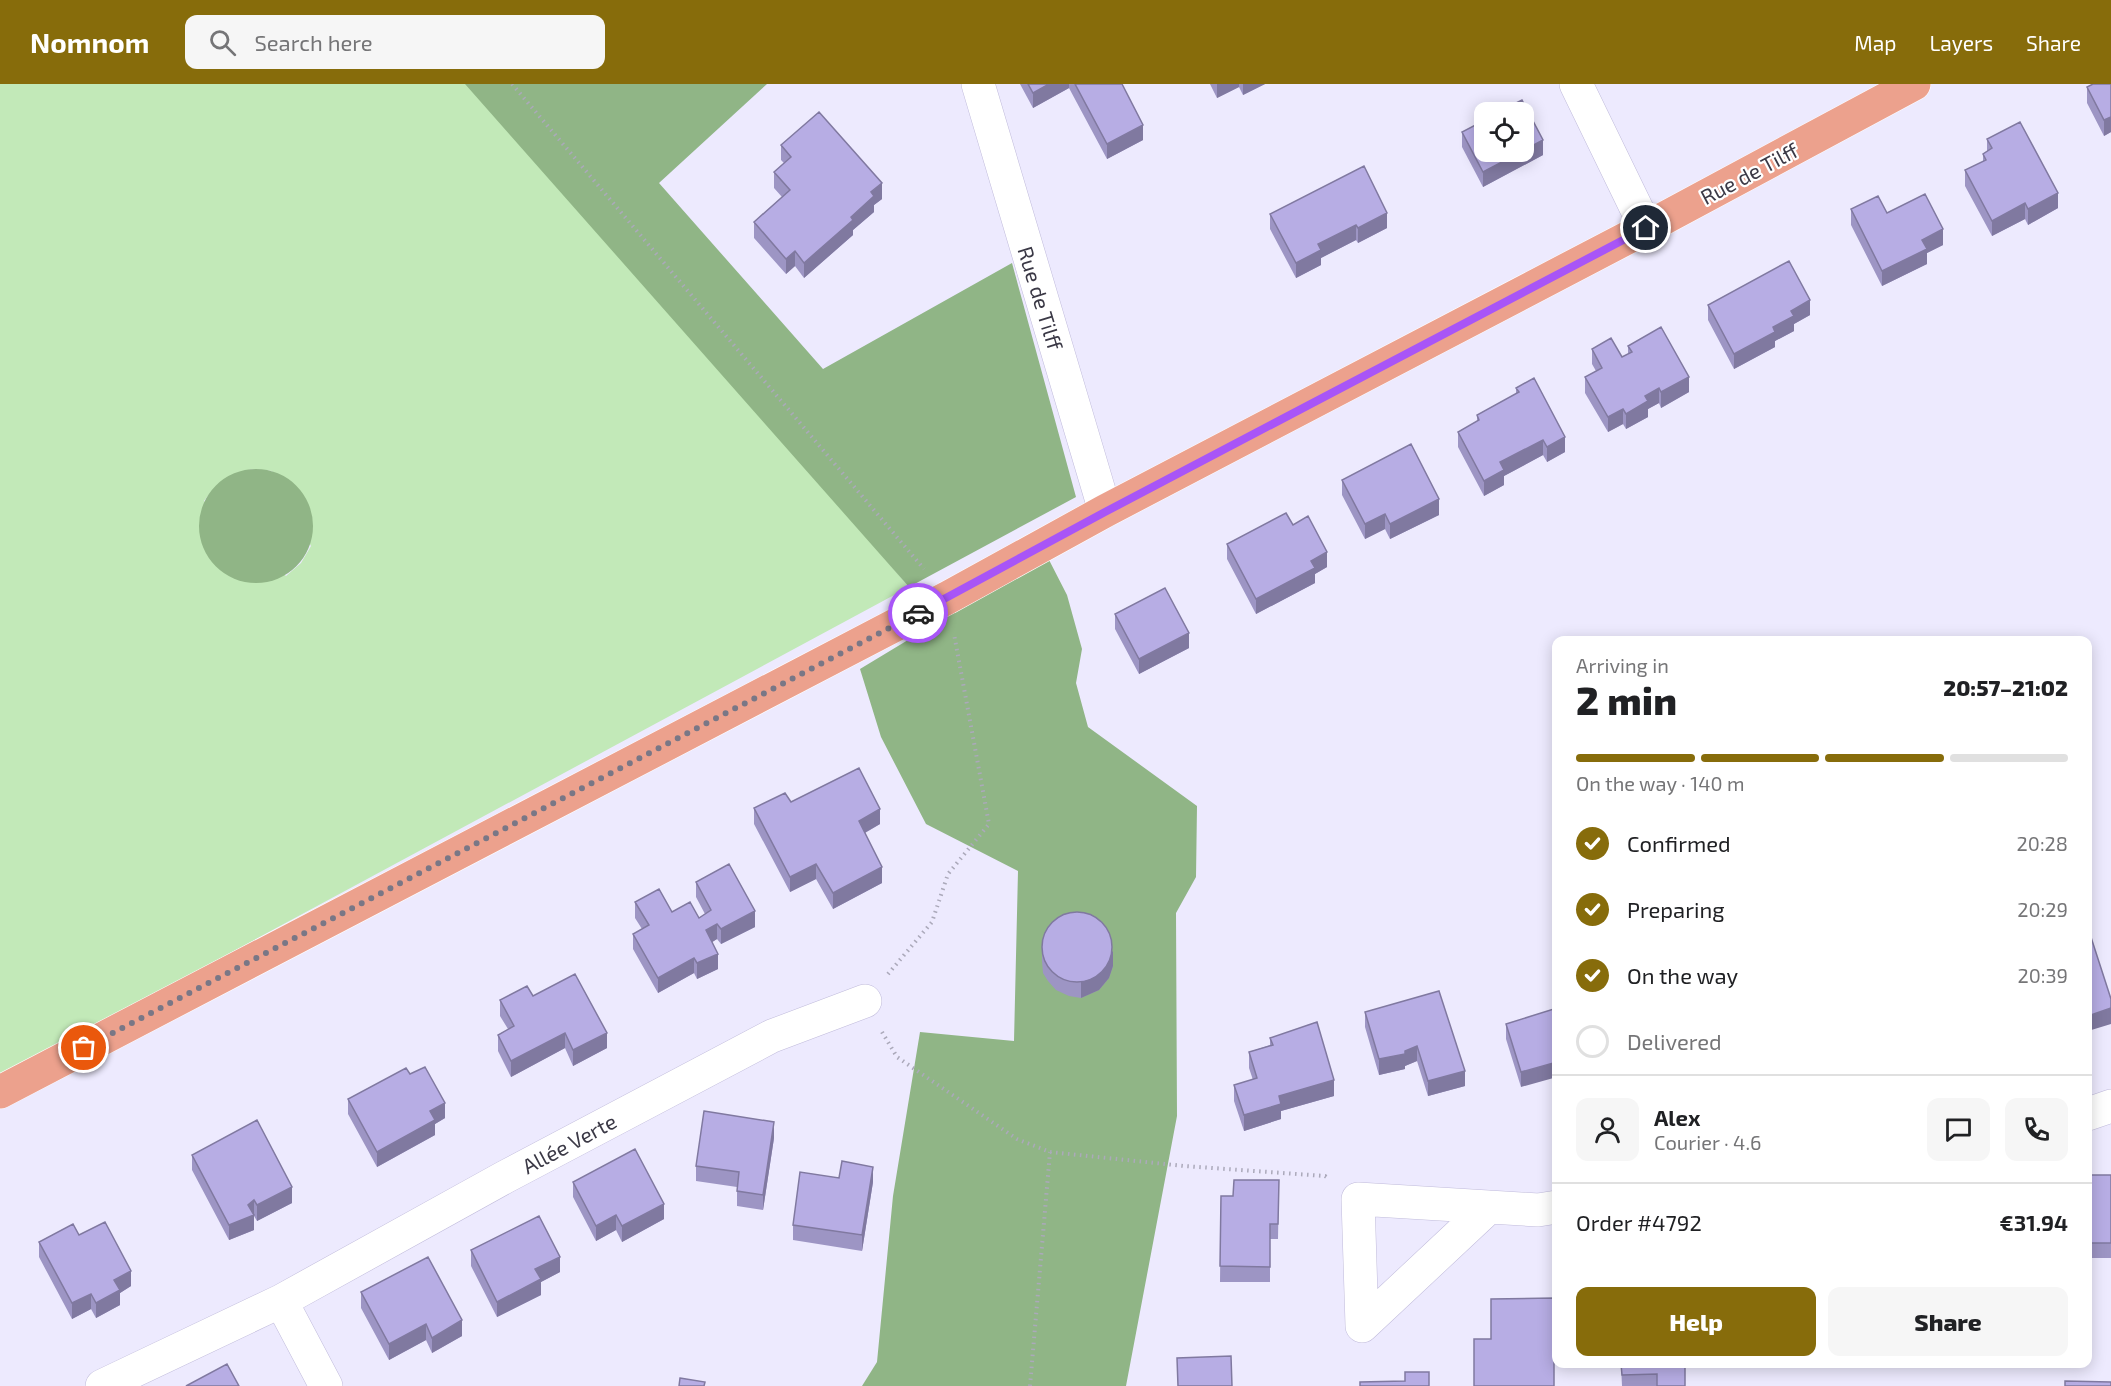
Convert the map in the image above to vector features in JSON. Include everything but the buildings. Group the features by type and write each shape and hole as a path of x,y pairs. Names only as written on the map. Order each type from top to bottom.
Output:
{"main road":[{"name":"Rue de Tilff","path":"0,1092 1017,561 1105,512 1646,228 1914,84"}],"street":[{"name":"Rue de Tilff","path":"978,84 1105,512"},
{"path":"1576,84 1646,228"},
{"name":"Allée Verte","path":"102,1386 281,1301 505,1177 772,1036 865,1001"},
{"path":"2092,1113 2111,1106"},
{"path":"1489,1207 1362,1326 1358,1199 1489,1207 1538,1210 1552,1208"},
{"path":"281,1301 326,1386"}],"path":[{"path":"1030,1386 1050,1152 1184,1166 1325,1176 1358,1199"}],"green space":[{"path":"0,84 471,84 659,293 909,587 0,1077","holes":["252,469 272,471 311,546 301,563 286,576 204,501 214,488 230,476"]},
{"path":"465,84 767,84 659,183 823,369 1012,263 1076,497 909,587"},
{"path":"256,469 278,473 297,485 309,504 313,526 309,548 297,567 278,579 256,583 234,579 215,567 203,548 199,526 203,504 215,485 234,473"},
{"path":"1047,556 1067,595 1082,649 1076,683 1088,727 1197,806 1196,877 1176,913 1177,1116 1126,1386 862,1386 877,1362 893,1196 920,1032 1014,1041 1018,871 926,824 881,737 860,669"}],"way so far":[{"path":"84,1048 918,613"}],"route":[{"path":"918,613 1105,512 1646,228"}]}
